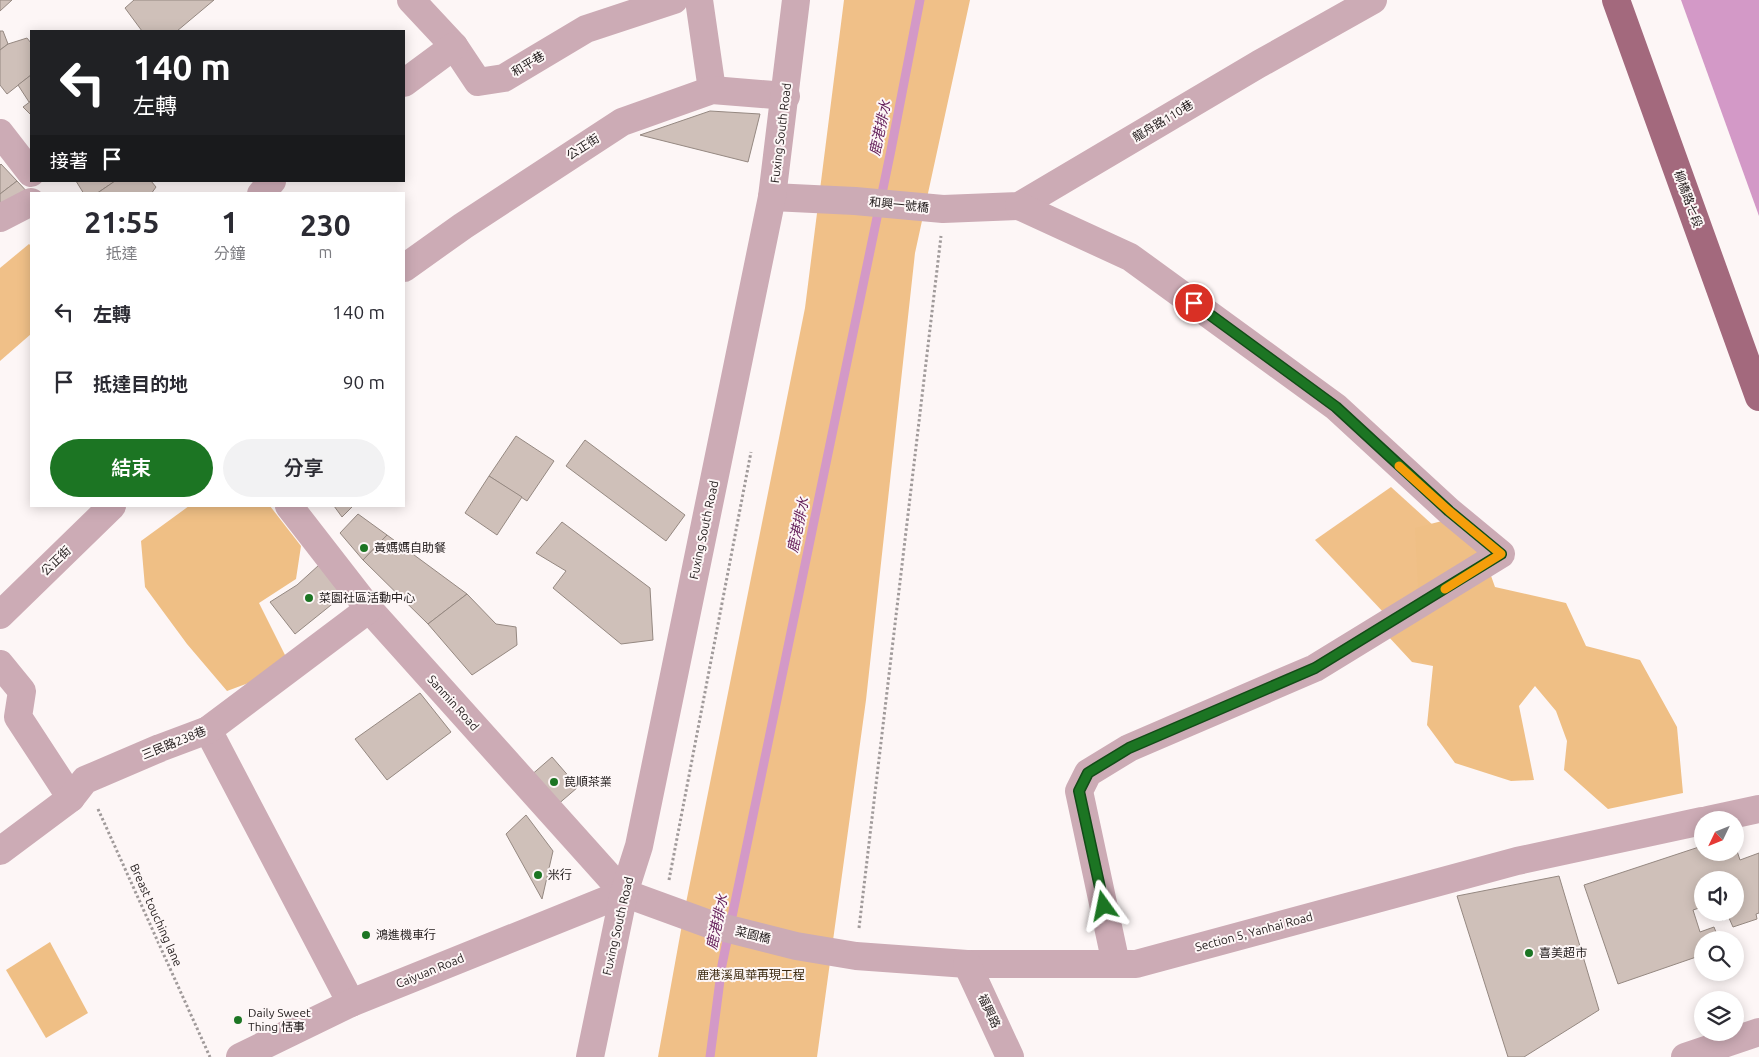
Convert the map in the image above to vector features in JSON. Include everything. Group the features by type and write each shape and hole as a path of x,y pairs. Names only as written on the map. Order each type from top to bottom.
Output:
{"main road":[{"name":"柳橋路七段","path":"1616,0 1759,397"}],"street":[{"name":"和平巷","path":"411,0 454,46 478,82 504,78 586,29 674,0"},
{"path":"699,0 712,90"},
{"name":"Fuxing South Road","path":"590,1057 624,893 639,846 772,197 786,96 796,0"},
{"name":"龍舟路110巷","path":"942,218 1020,206 1259,64 1373,0"},
{"path":"405,82 454,46"},
{"name":"公正街","path":"405,267 463,226 622,122 712,90 786,96"},
{"path":"0,133 30,172"},
{"path":"38,182 45,192"},
{"path":"263,192 271,182"},
{"name":"和興一號橋","path":"772,197 856,201 942,218"},
{"path":"0,218 30,203"},
{"path":"1020,206 1130,257 1336,407 1449,511 1501,554 1315,668 1129,748 1088,773 1079,791 1116,964"},
{"name":"公正街","path":"0,615 111,507"},
{"name":"Sanmin Road","path":"290,507 369,609 624,893"},
{"name":"三民路238巷","path":"0,851 78,789 160,748 208,730 369,609"},
{"path":"0,664 22,691 18,717 78,789"},
{"path":"208,730 351,1003"},
{"path":"1744,812 1759,809"},
{"name":"Section 5, Yanhai Road","path":"796,946 856,956 968,964 1136,964 1517,861 1694,823"},
{"name":"菜園橋","path":"624,893 709,924 796,946"},
{"name":"Caiyuan Road","path":"240,1057 351,1003 624,893"},
{"name":"福興路","path":"968,964 1010,1057"},
{"path":"1685,1057 1759,1032"}],"path":[{"path":"856,956 942,218"},
{"path":"669,881 752,452"},
{"name":"Breast touching lane","path":"78,789 210,1057"}],"green space":[{"name":"鹿港溪風華再現工程","path":"844,0 970,0 915,253 866,700 817,1057 658,1057 685,908 805,308"},
{"path":"30,245 30,335 0,361 0,268"},
{"path":"1391,487 1467,556 1385,614 1315,540"}],"shaded area":[{"path":"1681,0 1759,0 1759,216"},
{"path":"188,507 271,507 301,546 296,579 259,603 291,667 227,691 187,644 145,587 141,541"},
{"path":"1469,514 1495,587 1566,603 1586,646 1640,660 1677,727 1683,793 1608,809 1564,770 1567,741 1556,711 1535,686 1519,706 1534,780 1511,781 1455,763 1427,725 1433,666 1412,662 1375,622 1418,589 1415,528"},
{"path":"50,942 88,1013 46,1038 6,970"}],"building":[{"path":"0,0 12,0 0,11"},
{"path":"134,0 214,0 178,30 141,30 125,8"},
{"path":"0,31 3,31 8,44 0,50"},
{"path":"27,38 30,42 30,76 7,94 0,85 0,50 8,44"},
{"path":"30,76 30,102 29,102 18,85"},
{"path":"30,102 30,114 23,107"},
{"path":"710,111 760,114 748,162 640,135"},
{"path":"0,165 17,181 0,194"},
{"path":"17,181 30,197 0,217 0,194"},
{"path":"77,182 114,182 99,192 83,192"},
{"path":"114,182 152,182 156,187 152,192 99,192"},
{"path":"516,436 554,461 527,501 489,476"},
{"path":"585,440 685,515 666,541 566,466"},
{"path":"489,476 522,497 497,535 465,513"},
{"path":"335,507 352,507 342,517"},
{"name":"黃媽媽自助餐","path":"358,514 387,535 363,560 340,533"},
{"path":"562,522 650,588 653,640 621,644 553,588 566,571 536,553"},
{"path":"387,535 467,594 428,624 363,560"},
{"name":"菜園社區活動中心","path":"319,565 346,593 295,634 270,602 297,585"},
{"path":"467,594 496,624 516,627 517,645 472,675 428,624"},
{"path":"420,693 451,732 387,780 355,739"},
{"name":"苠順茶業","path":"552,757 578,787 556,806 529,777"},
{"name":"米行","path":"526,815 553,851 542,899 506,834"},
{"path":"1694,849 1694,861 1744,861 1744,859 1759,853 1759,913 1756,914 1757,919 1733,927 1730,921 1744,921 1744,871 1694,871 1694,921 1696,921 1700,931 1694,931 1694,958 1618,984 1584,885"},
{"name":"喜美超市","path":"1559,876 1599,1010 1524,1057 1508,1057 1457,896"},
{"path":"1714,927 1716,931 1703,931"}],"waterway":[{"name":"鹿港排水","path":"710,1057 722,965 891,150 920,0"}],"slow traffic":[{"path":"1399,466 1501,554 1445,589"}],"place":[{"name":"黃媽媽自助餐","path":"364,548"},
{"name":"菜園社區活動中心","path":"309,598"},
{"name":"苠順茶業","path":"554,782"},
{"name":"米行","path":"538,875"},
{"name":"鴻進機車行","path":"366,935"},
{"name":"喜美超市","path":"1529,953"},
{"name":"Daily Sweet Thing 恬事","path":"238,1020"}],"route":[{"path":"1104,906 1079,791 1088,773 1129,748 1315,668 1501,554 1449,511 1336,407 1194,303"}]}
